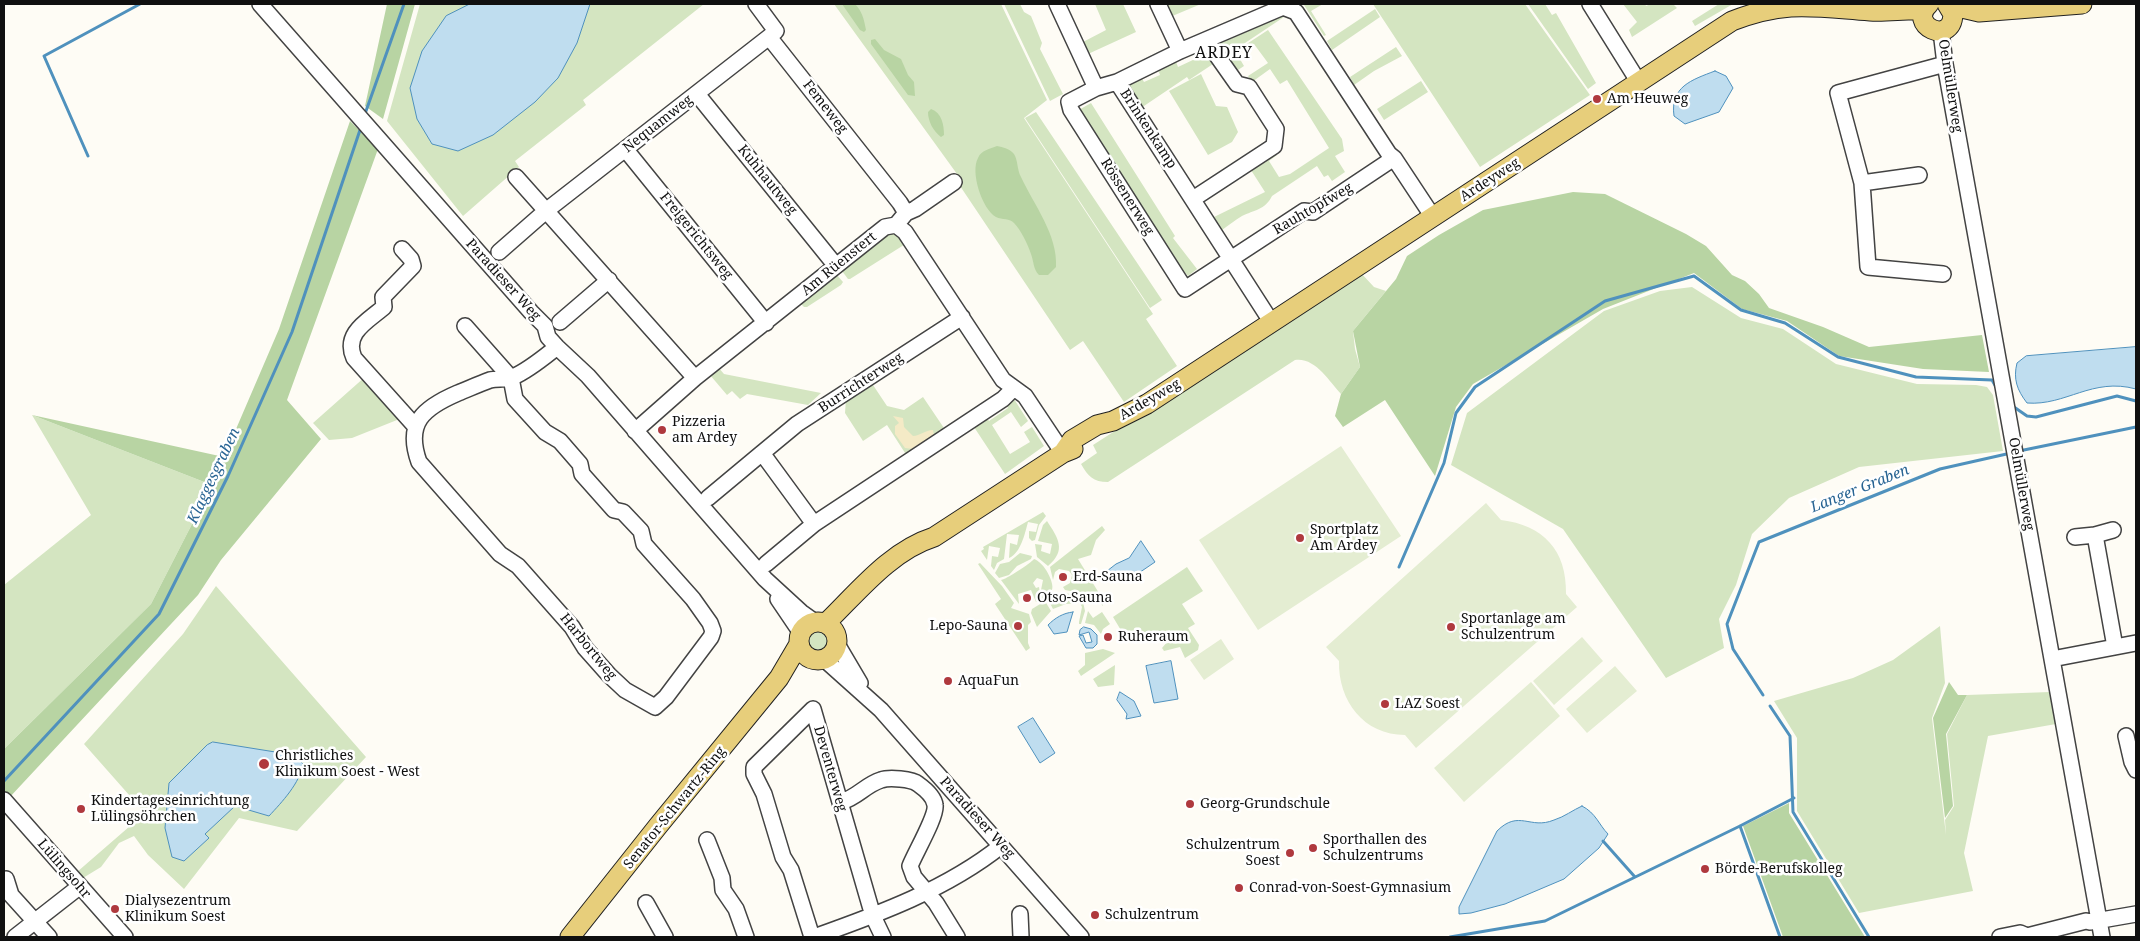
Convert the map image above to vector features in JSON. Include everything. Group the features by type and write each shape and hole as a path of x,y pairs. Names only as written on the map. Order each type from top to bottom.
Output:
{"main road":[{"name":"Ardeyweg","path":"819,633 896,556 919,542 934,537 1063,453 1077,437 1096,426 1113,421 1147,404 1732,21 1769,8 1793,4 1887,12 1938,14 2082,4"},
{"name":"Paradieser Weg","path":"819,633 804,653 819,659"},
{"path":"819,633 831,655 819,659"},
{"name":"Senator-Schwartz-Ring","path":"570,937 779,678 819,633"},
{"name":"Senator-Schwartz-Ring","path":"779,678 819,659"}],"street":[{"name":"Paradieser Weg","path":"260,4 541,322 548,337 570,361 578,365 635,431 801,612 871,699 1081,937"},
{"path":"756,4 776,31 768,37"},
{"path":"1057,4 1096,88"},
{"path":"1158,4 1180,52"},
{"path":"1590,4 1638,81"},
{"name":"Brinkenkamp","path":"1272,323 1117,82 1206,40 1259,10 1283,7 1296,12 1389,154 1394,158 1433,217"},
{"name":"Oelmüllerweg","path":"1938,14 1945,64 2102,937"},
{"name":"Nequamweg","path":"499,252 546,210 626,150 768,37"},
{"name":"Femeweg","path":"768,37 906,213"},
{"path":"1193,199 1274,146 1276,129 1248,87 1237,84 1206,40"},
{"path":"1943,274 1868,267 1862,183 1838,93 1945,64"},
{"name":"Rössenerweg","path":"1117,82 1096,88 1069,102 1072,110 1185,289 1231,260"},
{"name":"Kuhhautweg","path":"697,94 836,266"},
{"name":"Freigerichtsweg","path":"626,150 766,323"},
{"name":"Rauhtopfweg","path":"1231,260 1304,211 1313,212 1394,158"},
{"path":"1862,183 1919,175"},
{"path":"516,177 695,378"},
{"path":"954,182 916,209 906,213 896,225 905,232 1003,380 1025,396 1063,453"},
{"name":"Am Rüenstert","path":"635,431 695,378 885,227 896,225"},
{"path":"402,248 411,259 413,266 383,297 384,307 354,333 350,349 354,358 415,426 426,410 440,401 489,381 511,378 533,366 557,347"},
{"path":"560,322 609,280"},
{"name":"Burrichterweg","path":"708,498 797,424 962,317"},
{"name":"Harbortweg","path":"415,426 413,437 419,462 500,554 518,566 572,627 585,648 609,675 625,690 655,706 666,698 711,637 713,631 710,623 693,599 644,544 641,532 623,512 614,510 582,474 580,464 560,441 545,432 515,399 511,378 466,326"},
{"path":"765,572 814,524 1003,399 1014,388"},
{"path":"762,453 814,524"},
{"path":"2075,537 2095,535 2114,530"},
{"path":"2095,535 2115,647"},
{"path":"2052,659 2136,643"},
{"name":"Paradieser Weg","path":"819,659 871,699"},
{"name":"Deventerweg","path":"813,937 791,870 783,857 764,794 754,774 754,767 812,709 841,802 846,828 851,837 873,916 883,937"},
{"path":"2126,736 2132,762 2136,770"},
{"path":"841,802 852,799 872,783 884,778 915,782 926,791 934,802 935,813 910,866 914,877 926,891 957,937"},
{"name":"Lülingsohr","path":"4,800 125,937"},
{"path":"707,840 722,878 723,890 736,909 746,937"},
{"path":"813,937 873,916 926,891 1002,846"},
{"path":"6,879 11,895 49,937"},
{"path":"15,937 79,887"},
{"path":"646,903 664,937"},
{"path":"1020,914 1021,937"},
{"path":"2000,937 2020,934 2027,936 2062,926 2136,914"}],"green space":[{"path":"387,4 415,4 383,119 365,106"},
{"path":"420,4 704,4 583,100 586,105 515,161 519,167 463,216 387,121"},
{"path":"834,4 1001,4 1047,100 1024,118 1153,314 1146,319 1177,366 1124,402 1083,341 1070,350 954,177 957,174"},
{"path":"842,4 855,4 861,12 866,30 864,32 860,30"},
{"path":"1004,4 1020,4 1024,12 1031,16 1042,43 1040,49 1063,94 1050,101"},
{"path":"1095,4 1123,4 1136,32 1088,54 1083,42 1106,30"},
{"path":"1166,4 1201,4 1170,17"},
{"path":"1305,4 1323,4 1311,11 1326,35 1324,36"},
{"path":"1373,4 1525,4 1590,95 1480,167"},
{"path":"1528,4 1545,4 1552,15 1556,13 1596,83 1588,89"},
{"path":"1623,4 1645,4 1646,6 1651,4 1673,4 1677,8 1632,37 1629,30 1637,22"},
{"path":"1719,4 1733,4 1695,26 1692,21"},
{"path":"1375,9 1380,17 1332,50 1327,41"},
{"path":"1283,12 1287,15 1224,57 1218,48 1219,41 1227,37 1228,40 1258,27 1257,23"},
{"path":"1268,30 1342,139 1344,151 1335,156 1345,172 1332,181 1328,175 1324,177 1317,166 1272,196 1263,207 1242,216 1222,230 1214,217 1265,192 1249,167 1274,152 1277,155 1269,161 1279,177 1290,174 1329,148 1287,80 1280,84 1270,69 1252,82 1248,76 1268,63 1254,44 1237,54 1244,66 1235,72 1227,57"},
{"path":"875,39 884,50 901,59 908,75 914,82 915,96 908,95 871,44 871,40"},
{"path":"1396,47 1402,56 1374,71 1354,85 1350,77"},
{"path":"1203,48 1216,62 1189,80 1187,77 1141,108 1129,88 1131,81 1140,75 1144,82 1160,75 1157,67 1175,59 1178,67 1195,59 1192,52"},
{"path":"1201,74 1216,106 1227,107 1238,132 1232,142 1208,155 1169,91"},
{"path":"1421,81 1428,92 1384,120 1377,109"},
{"path":"1091,103 1175,236 1173,238 1197,269 1188,276 1177,263 1077,111"},
{"path":"931,109 938,113 942,120 944,135 941,137 933,129 930,122 928,112"},
{"path":"1036,112 1162,300 1150,308 1025,118"},
{"path":"350,121 378,149 287,400 321,439 221,560 198,595 9,798 4,791 4,749 151,604 212,485 32,415 224,457 279,329"},
{"path":"997,146 1006,148 1014,154 1026,188 1049,232 1056,255 1056,267 1048,275 1039,275 1037,273 1028,246 1017,226 1010,220 996,217 982,199 976,181 976,164 981,153"},
{"path":"1573,192 1605,194 1686,234 1706,246 1732,275 1745,281 1759,294 1769,308 1823,327 1869,347 1982,335 1989,372 1923,369 1839,356 1787,321 1742,309 1694,273 1603,309 1473,384 1456,407 1435,476 1385,400 1343,427 1335,416 1341,394 1360,367 1353,331 1396,279 1407,256 1483,210"},
{"path":"891,231 897,232 907,243 848,279 842,271"},
{"path":"1361,273 1374,287 1386,291 1353,331 1360,367 1341,394 1315,366 1309,362 1295,360 1108,482 1092,478 1086,472 1081,464 1097,453 1093,445"},
{"path":"836,274 843,282 841,285 807,307 800,303"},
{"path":"1692,287 1741,318 1783,329 1836,364 1917,384 1976,385 1987,387 1993,395 2003,451 1859,467 1789,498 1752,534 1736,585 1719,619 1724,648 1666,678 1563,529 1451,465 1467,413 1604,311 1660,291"},
{"path":"718,367 724,374 821,393 808,405 747,394 740,399 732,391 727,395 710,375"},
{"path":"366,376 402,418 352,438 329,440 313,423"},
{"path":"871,382 887,406 904,410 923,397 946,431 907,456 887,425 863,441 845,413 846,399"},
{"path":"1014,399 1028,421 1021,427 1011,412 992,425 1010,454 1030,442 1024,432 1032,427 1044,446 1005,474 972,424 985,415 989,421 1008,408 1005,402"},
{"path":"32,415 212,485 151,604 4,749 4,585 91,515"},
{"name":"Sportplatz Am Ardey","path":"1341,446 1401,536 1258,630 1199,540"},
{"name":"Sportanlage am Schulzentrum","path":"1486,503 1501,520 1529,527 1550,542 1562,565 1566,594 1577,607 1416,748 1405,735 1377,729 1356,713 1343,689 1339,661 1326,647"},
{"path":"1043,512 1046,516 1039,525 1035,540 1032,541 1029,538 1029,531 1036,532 1038,524 1028,522 1017,552 1009,558 1010,543 1017,545 1019,535 1007,534 1004,559 997,563 994,570 991,566 992,556 998,557 1000,548 989,546 987,560 981,551 984,549 983,547"},
{"path":"1047,521 1059,544 1057,555 1048,566 1037,557 1035,544 1042,545 1041,551 1050,554 1052,544 1038,541 1043,525"},
{"path":"1102,526 1105,530 1096,540 1091,555 1078,559 1102,598 1103,606 1098,601 1092,604 1076,592 1065,590 1063,587 1070,583 1072,575 1069,571 1059,569 1055,572 1053,580 1050,567"},
{"path":"1020,553 1032,556 1031,559 1017,566 1009,575 999,578 995,573 1000,564 1009,562"},
{"path":"1034,559 1048,573 1052,583 1052,590 1046,596 1041,590 1043,580 1037,578 1033,583 1036,588 1039,587 1040,594 1045,597 1036,602 1031,590 1018,594 1019,604 1001,580 1018,571"},
{"path":"980,563 1002,586 1014,603 1011,608 1029,614 1031,622 1028,625 1028,643 1030,648 1026,651 995,604 1001,599 978,564"},
{"path":"1187,567 1203,591 1182,604 1195,624 1188,628 1199,645 1198,650 1185,658 1180,647 1164,651 1162,648 1174,634 1169,630 1159,642 1154,634 1144,632 1128,642 1113,617"},
{"path":"216,586 366,757 297,831 239,818 184,889 148,855 134,836 119,843 101,867 83,878 77,872 145,813 84,744 183,634"},
{"path":"1064,593 1070,594 1083,602 1085,611 1081,624 1079,624 1082,607 1080,603 1066,604 1053,609 1050,603 1060,602"},
{"path":"1045,601 1051,611 1037,627 1031,613 1032,609"},
{"path":"1088,611 1093,618 1102,612 1110,624 1103,629 1101,634 1094,625 1085,623"},
{"path":"1940,626 1945,683 1932,718 1946,835 1945,820 1954,806 1947,734 1967,695 2050,692 2056,724 1988,736 1964,853 1973,891 1859,913 1797,811 1797,738 1774,701 1853,678 1893,660"},
{"path":"818,630 825,633 828,640 825,647 818,650 811,647 808,640 811,633"},
{"path":"1582,637 1603,661 1554,705 1533,681"},
{"path":"1221,639 1234,659 1204,680 1190,660"},
{"path":"1103,649 1115,653 1081,676 1078,671 1085,665 1085,653"},
{"path":"1115,665 1114,685 1098,687 1093,679"},
{"path":"1615,666 1637,691 1587,733 1566,709"},
{"path":"1531,682 1560,716 1464,802 1434,768"},
{"path":"1949,682 1958,695 1967,695 1946,734 1953,806 1945,818 1933,718"},
{"path":"1789,803 1789,813 1865,937 1783,937 1743,826"}],"sand":[{"path":"893,416 903,418 904,427 913,436 933,430 934,436 913,449 905,448 895,434 895,426 899,423"}],"water":[{"path":"470,4 590,4 577,43 558,78 535,102 493,135 458,151 432,144 417,119 410,88 422,51 446,16"},
{"path":"1715,71 1726,76 1733,88 1719,112 1685,124 1674,116 1675,98 1684,86"},
{"path":"2136,347 2136,389 2120,386 2106,387 2041,403 2027,403 2017,384 2015,374 2017,363 2026,356"},
{"path":"1141,541 1155,562 1127,581 1113,582 1108,579 1107,571 1129,558"},
{"path":"1073,612 1067,632 1054,634 1048,625 1059,616"},
{"path":"1084,627 1091,629 1097,635 1097,644 1093,648 1086,648 1079,636 1083,635 1086,643 1092,642 1089,632 1079,635 1080,630"},
{"path":"1171,661 1178,699 1154,703 1146,666"},
{"path":"1120,692 1134,701 1141,716 1126,719 1127,714 1117,700"},
{"path":"1033,718 1055,753 1040,763 1018,727"},
{"path":"213,742 294,755 303,764 294,785 269,816 235,806 205,834 209,838 184,861 172,857 165,828 169,783 207,745"},
{"path":"1582,806 1594,816 1608,834 1599,848 1564,879 1505,904 1471,913 1459,914 1459,907 1497,831 1512,821 1538,823 1554,820"}],"waterway":[{"path":"88,156 44,56 140,4"},
{"name":"Klaggesgraben","path":"366,111 404,4"},
{"name":"Klaggesgraben","path":"4,781 159,614 228,476 292,332 360,130"},
{"path":"1399,567 1444,463 1456,413 1475,387 1605,301 1694,276 1741,310 1785,323 1838,357 1916,377 1992,380 1996,387"},
{"path":"2014,407 2027,416 2036,417 2117,396 2136,401"},
{"name":"Langer Graben","path":"2019,451 2136,427"},
{"name":"Langer Graben","path":"1763,695 1733,649 1727,624 1759,542 1940,469 2011,453"},
{"name":"Langer Graben","path":"1770,706 1790,736 1793,812 1869,937"},
{"path":"1450,937 1545,921 1794,798"},
{"path":"1740,826 1780,937"},
{"path":"1603,841 1635,877"}],"place":[{"name":"Am Heuweg","path":"1597,99"},
{"name":"Pizzeria am Ardey","path":"662,430"},
{"name":"Sportplatz Am Ardey","path":"1300,538"},
{"name":"Erd-Sauna","path":"1063,577"},
{"name":"Otso-Sauna","path":"1027,598"},
{"name":"Lepo-Sauna","path":"1018,626"},
{"name":"Sportanlage am Schulzentrum","path":"1451,627"},
{"name":"Ruheraum","path":"1108,637"},
{"name":"AquaFun","path":"948,681"},
{"name":"LAZ Soest","path":"1385,704"},
{"name":"Christliches Klinikum Soest - West","path":"264,764"},
{"name":"Georg-Grundschule","path":"1190,804"},
{"name":"Kindertageseinrichtung Lülingsöhrchen","path":"81,809"},
{"name":"Sporthallen des Schulzentrums","path":"1313,848"},
{"name":"Schulzentrum Soest","path":"1290,853"},
{"name":"Börde-Berufskolleg","path":"1705,869"},
{"name":"Conrad-von-Soest-Gymnasium","path":"1239,888"},
{"name":"Dialysezentrum Klinikum Soest","path":"115,909"},
{"name":"Schulzentrum","path":"1095,915"}],"district":[{"name":"ARDEY","path":"1224,53"}]}
